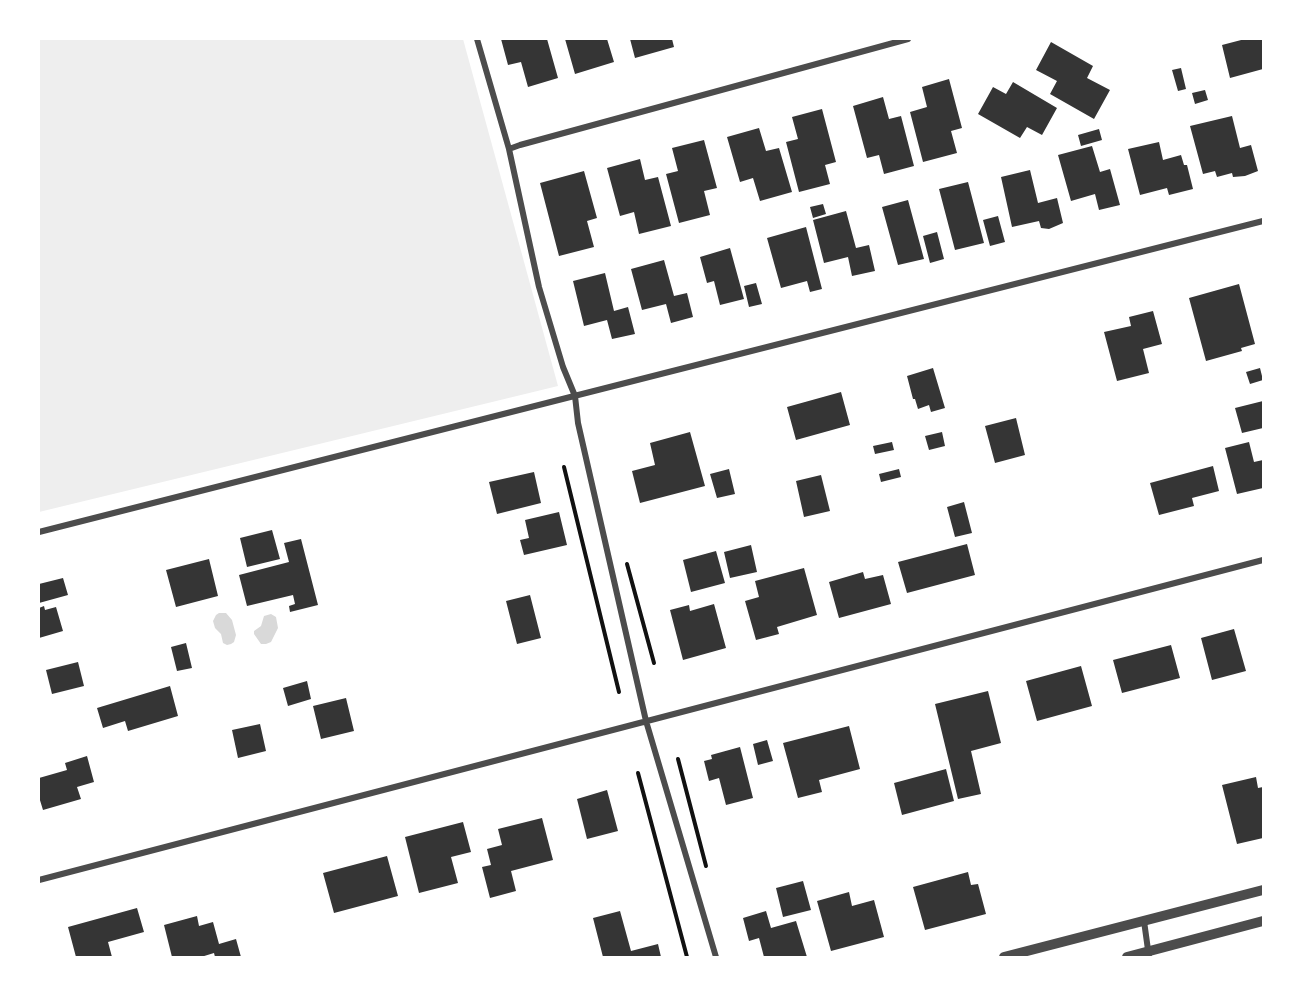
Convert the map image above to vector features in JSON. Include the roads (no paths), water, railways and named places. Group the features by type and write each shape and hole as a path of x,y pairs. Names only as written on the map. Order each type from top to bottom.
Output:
{"street":[{"path":"477,39 509,149 539,287 563,367 575,396 578,423 646,721 716,957"},
{"path":"509,149 908,39"},
{"path":"39,532 1263,221"},
{"path":"39,880 1263,560"},
{"path":"1004,957 1263,890"},
{"path":"1144,921 1148,954"},
{"path":"1127,957 1148,954 1263,921"}]}
